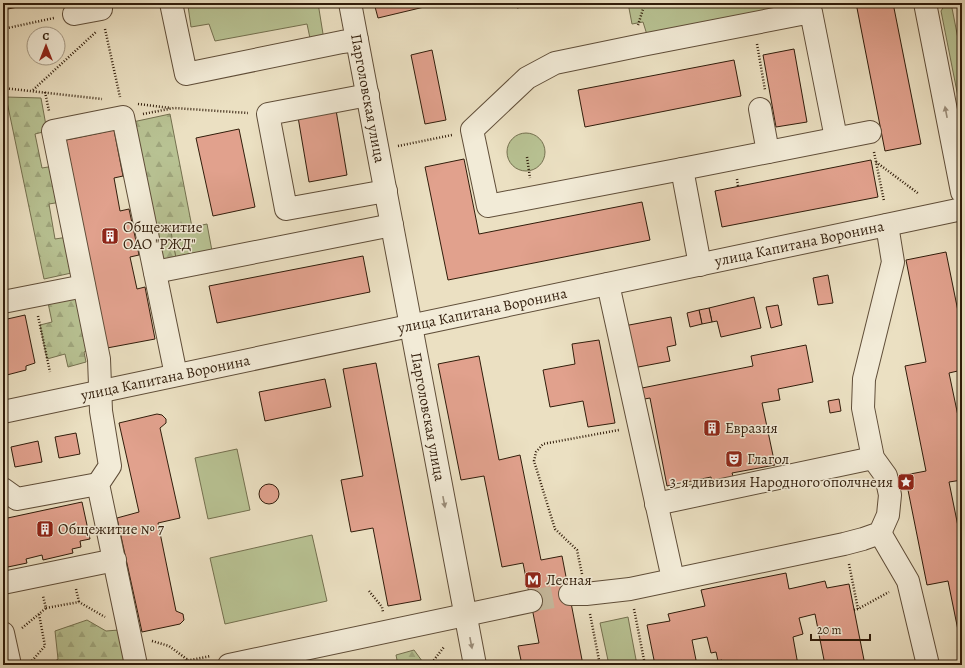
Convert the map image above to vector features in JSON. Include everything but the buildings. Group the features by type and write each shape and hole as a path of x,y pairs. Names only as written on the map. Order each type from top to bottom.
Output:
{"street":[{"path":"171,3 186,74 357,40"},
{"name":"Парголовская улица","path":"350,3 475,665"},
{"path":"925,3 962,192"},
{"path":"836,138 810,8 753,24 555,63 527,78 472,130 488,206 870,132"},
{"path":"74,14 101,12"},
{"path":"368,95 268,114 286,209 386,191"},
{"path":"760,109 768,152"},
{"path":"3,489 16,499 98,484 110,466 101,411 99,359 53,131 130,110 155,272 176,376"},
{"path":"682,168 700,264"},
{"name":"улица Капитана Воронина","path":"3,412 962,209"},
{"path":"155,272 392,225"},
{"path":"578,594 630,589 844,544 880,533 888,515 890,495 886,476 874,458 864,408 864,379 893,262 887,225"},
{"path":"608,284 673,579"},
{"path":"3,302 84,286"},
{"path":"656,504 874,458"},
{"path":"98,484 136,665"},
{"path":"880,533 908,580 928,665"},
{"path":"3,583 115,560"},
{"path":"229,665 531,601"},
{"path":"3,633 10,665"}],"path":[{"path":"958,3 962,23"},
{"path":"33,91 101,12"},
{"path":"101,12 130,110"},
{"path":"3,29 74,14"},
{"path":"753,24 766,93 760,109"},
{"path":"3,88 106,100"},
{"path":"130,110 174,108 268,114"},
{"path":"130,110 174,108"},
{"path":"378,150 472,130"},
{"path":"870,132 884,201"},
{"path":"876,162 919,194"},
{"path":"34,296 50,372"},
{"path":"600,665 578,594 577,550 556,529 534,461 536,452 543,444 639,426"},
{"path":"844,544 858,609"},
{"path":"28,665 45,646 39,614 46,608 39,575"},
{"path":"854,610 908,580"},
{"path":"630,589 645,665"},
{"path":"369,591 382,607 383,614"},
{"path":"430,665 444,647"}],"green space":[{"path":"206,3 318,3 324,40 311,43 307,24 215,41 209,24 191,27 188,6"},
{"path":"628,3 805,3 648,38 643,22 632,24"},
{"path":"946,3 951,3 962,59 962,117 941,11"},
{"path":"6,97 41,98 47,131 35,134 42,168 54,166 61,202 49,204 55,239 68,237 76,272 44,279"},
{"path":"170,114 192,227 171,232 176,258 157,267 128,123"},
{"path":"522,133 530,133 540,138 544,145 544,159 540,166 530,171 522,171 512,166 510,163 507,156 507,148 512,138 515,136"},
{"path":"207,224 212,251 176,258 170,232"},
{"path":"79,287 92,349 84,352 86,362 68,367 65,354 47,359 40,325 52,322 46,293"},
{"path":"237,449 250,510 208,519 195,458"},
{"path":"312,535 327,601 225,624 210,558"},
{"path":"628,617 637,665 609,665 600,623"},
{"path":"87,620 106,631 119,630 128,659 120,665 50,665 58,659 55,631"},
{"path":"414,650 425,665 398,665 396,655"}],"tunnel":[{"path":"531,601 570,594"}],"place":[{"name":"Общежитие ОАО \"РЖД\"","path":"110,236"},
{"name":"Евразия","path":"712,428"},
{"name":"Глагол","path":"734,459"},
{"name":"3-я дивизия Народного ополчнеия","path":"906,482"},
{"name":"Общежитие № 7","path":"45,529"},
{"name":"Лесная","path":"533,580"}]}
